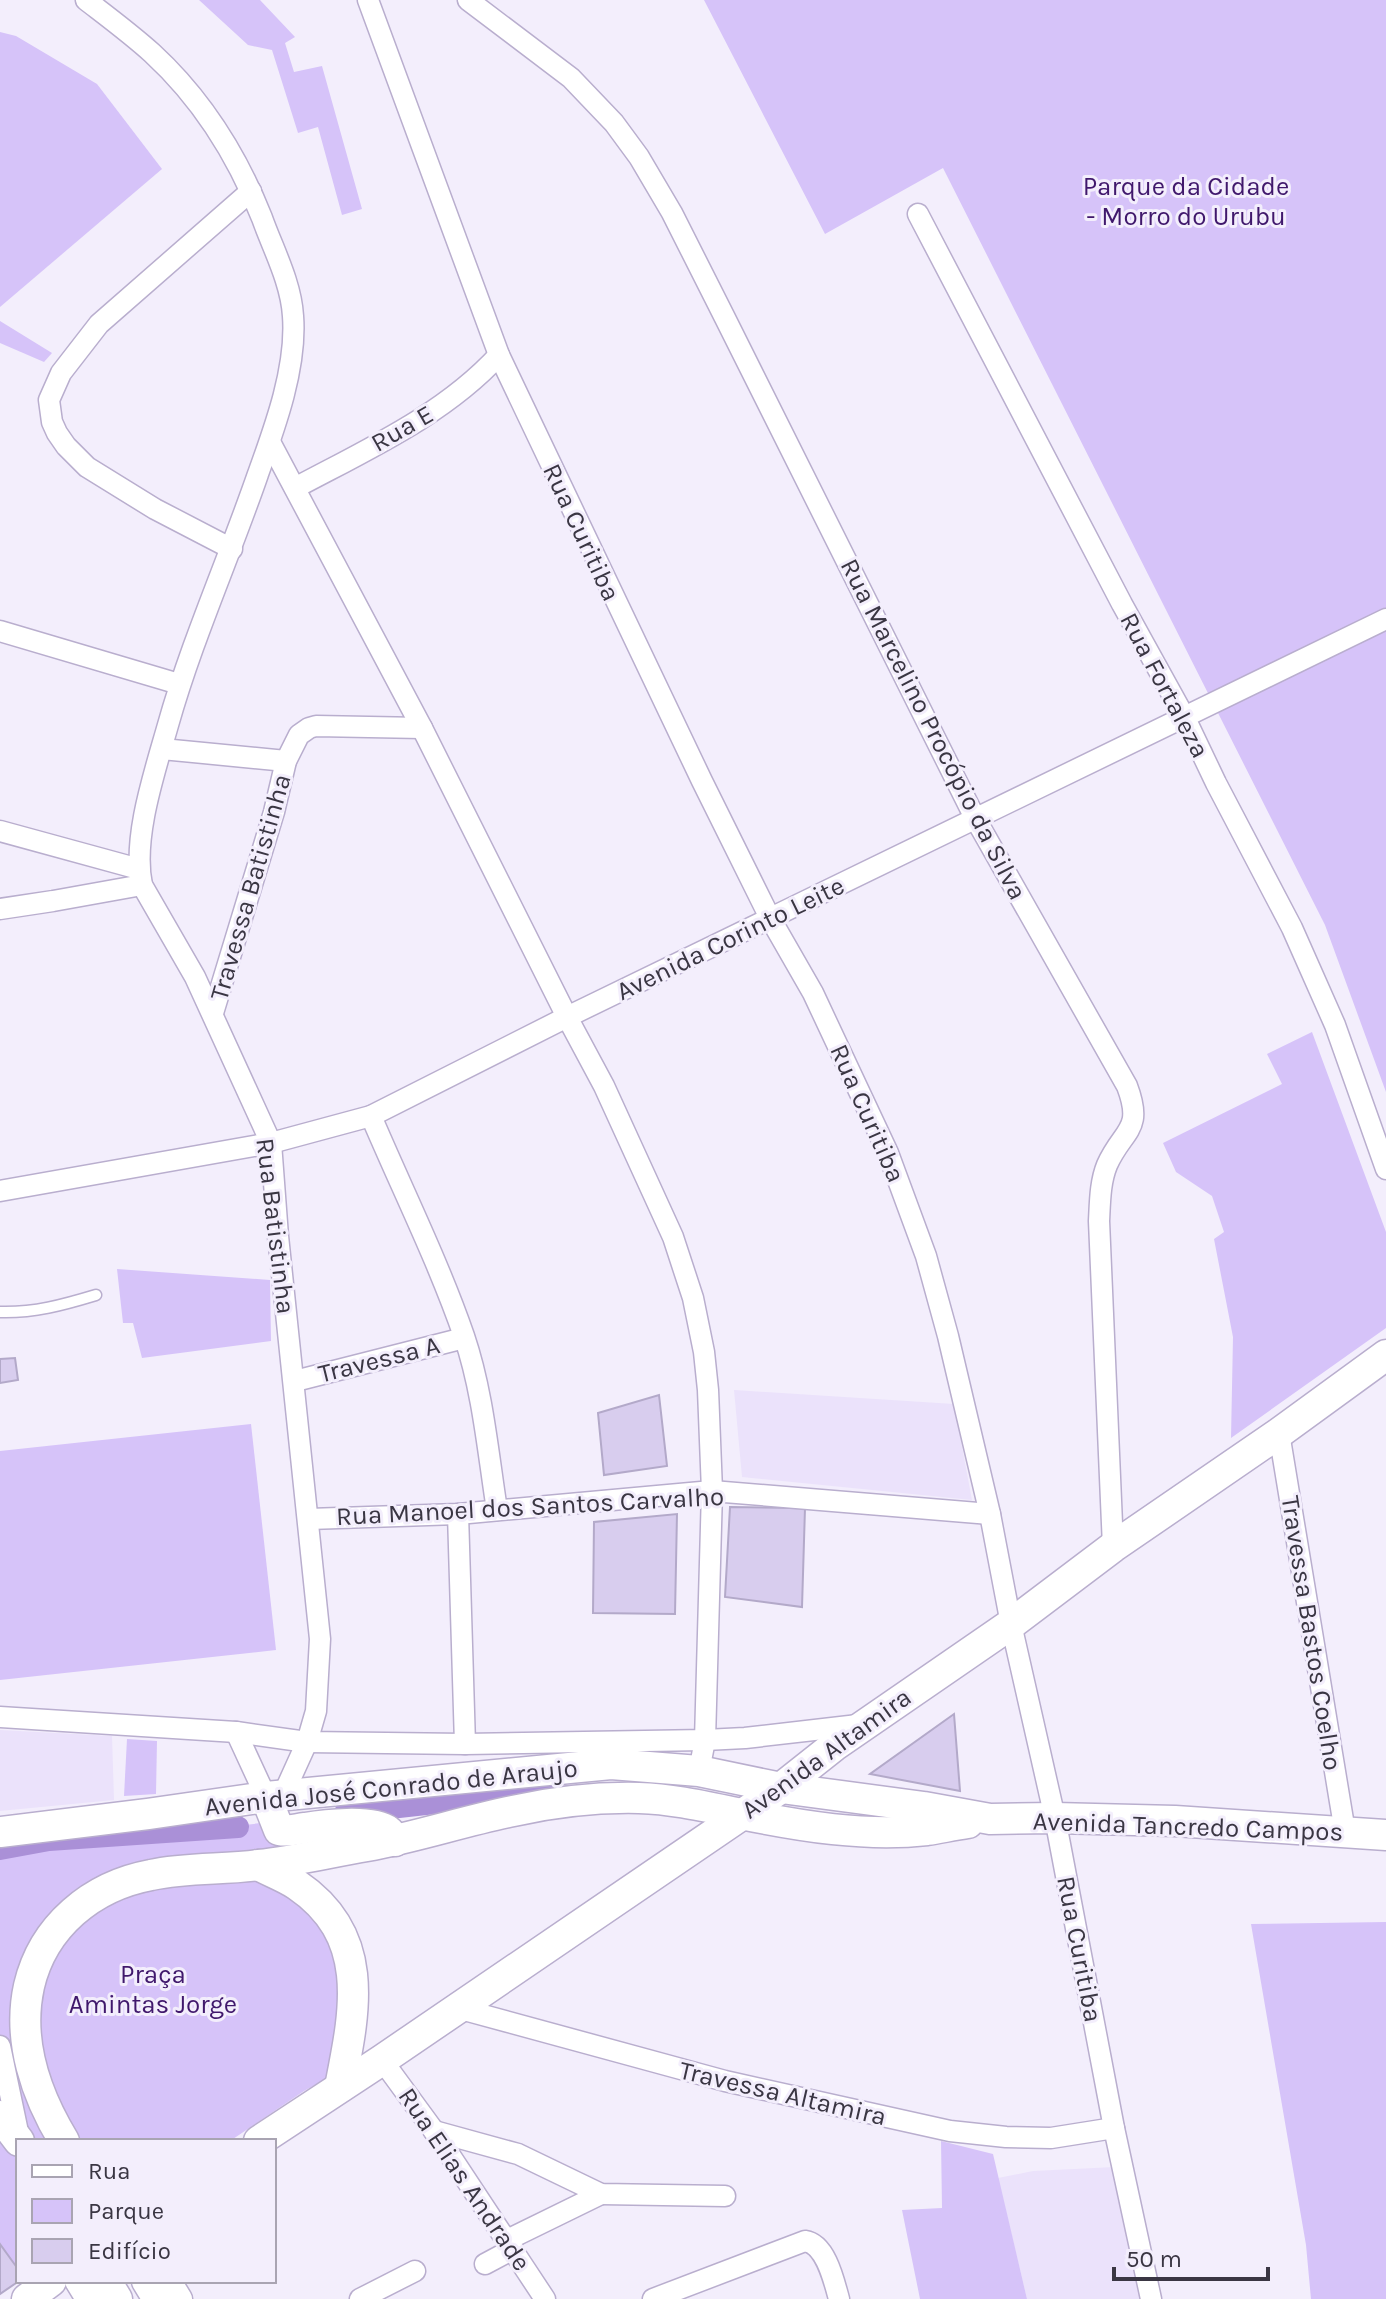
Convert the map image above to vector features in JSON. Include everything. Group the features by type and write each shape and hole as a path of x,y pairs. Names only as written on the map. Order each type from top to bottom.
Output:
{"main road":[{"name":"Avenida Altamira","path":"262,2139 781,1788 834,1746 1011,1624 1113,1547 1386,1355"},
{"name":"Avenida José Conrado de Araujo","path":"0,1832 274,1796 611,1764 699,1771 781,1788"},
{"name":"Avenida Tancredo Campos","path":"781,1788 990,1819"},
{"path":"274,1796 279,1830 287,1832 305,1828 367,1825 383,1828 390,1832 395,1841"},
{"name":"Avenida José Conrado de Araujo","path":"63,2139 47,2112 29,2056 26,1998 41,1953 51,1935 73,1911 98,1894 151,1875 258,1865 395,1841 512,1811 599,1799 676,1801 741,1814"},
{"name":"Avenida Tancredo Campos","path":"741,1814 822,1827 889,1832 926,1830 990,1819 1055,1818 1175,1821 1386,1835"},
{"path":"258,1865 296,1884 318,1903 343,1938 352,1965 354,1992 340,2087"},
{"path":"0,2116 18,2139"},
{"path":"27,2299 48,2283"}],"street":[{"path":"86,0 151,52 196,100 222,135 251,191 285,279 293,313 293,345 270,442 179,684 150,792 140,877"},
{"name":"Rua Curitiba","path":"368,0 499,355 695,767 770,918 813,993 888,1153 926,1256 990,1514 1011,1624 1055,1818 1114,2128 1151,2299"},
{"name":"Rua Marcelino Procópio da Silva","path":"468,0 571,78 614,123 639,157 672,213 719,305 975,818 1133,1100 1133,1125 1108,1162 1105,1172 1099,1221 1113,1547"},
{"path":"232,549 155,509 87,467 57,433 49,400 61,373 99,324 251,191"},
{"name":"Rua Fortaleza","path":"918,214 1185,718 1299,942 1335,1025 1386,1169"},
{"name":"Rua E","path":"295,488 427,415 473,382 499,355"},
{"path":"270,442 422,728 604,1086 673,1237 693,1298 704,1352 712,1491 705,1740 699,1771"},
{"name":"Avenida Corinto Leite","path":"0,1191 271,1143 371,1116 567,1017 1386,619"},
{"path":"0,631 179,684"},
{"name":"Travessa Batistinha","path":"213,1013 274,812 286,761 299,735 312,727 422,728"},
{"name":"Travessa Batistinha","path":"162,749 286,761"},
{"path":"0,831 140,877"},
{"path":"0,909 140,877"},
{"name":"Rua Batistinha","path":"140,877 213,1013 271,1143 320,1639 316,1711 307,1742 274,1796"},
{"path":"371,1116 464,1338 476,1384 497,1510"},
{"name":"Travessa A","path":"295,1381 464,1338"},
{"name":"Travessa Bastos Coelho","path":"1279,1433 1345,1832"},
{"name":"Rua Manoel dos Santos Carvalho","path":"309,1519 458,1514 712,1491 990,1514"},
{"path":"458,1514 465,1744"},
{"path":"0,1717 236,1732 307,1742 465,1744 705,1740 867,1724"},
{"path":"236,1732 274,1796"},
{"name":"Travessa Altamira","path":"457,2008 725,2081 950,2131 1051,2138 1114,2128"},
{"path":"0,2046 20,2139"},
{"name":"Rua Elias Andrade","path":"382,2060 434,2131 545,2299"},
{"path":"434,2131 518,2154 601,2194 725,2196"},
{"path":"485,2264 510,2244 601,2194"},
{"path":"653,2299 805,2241 812,2242 819,2249 839,2299"},
{"path":"360,2299 415,2271"}],"lane":[{"path":"0,1312 38,1310 96,1295"}],"shaded area":[{"path":"734,1390 954,1404 972,1500 742,1477"},
{"path":"0,1730 112,1736 114,1800 0,1811"},
{"path":"1115,2167 1141,2299 1027,2299 998,2178 1033,2171"}],"green space":[{"path":"199,0 260,0 295,37 285,43 294,72 322,66 362,209 342,215 318,127 298,133 272,50 248,45"},
{"name":"Parque da Cidade - Morro do Urubu","path":"704,0 1386,0 1386,1092 1325,925 943,168 825,234"},
{"path":"0,32 16,36 97,84 162,169 0,307"},
{"path":"0,321 52,353 44,362 0,343"},
{"path":"1312,1032 1386,1232 1386,1328 1231,1438 1233,1337 1214,1239 1224,1232 1212,1196 1176,1172 1163,1143 1282,1084 1267,1054"},
{"path":"117,1269 270,1280 271,1341 142,1358 133,1323 123,1323"},
{"path":"251,1424 276,1650 0,1680 0,1451"},
{"path":"127,1739 157,1741 156,1794 124,1796"},
{"name":"Praça Amintas Jorge","path":"293,1819 295,1899 319,1919 346,1983 329,2077 233,2139 16,2139 16,2266 0,2244 0,1849 73,1839"},
{"path":"1386,1922 1386,2299 1311,2299 1306,2245 1251,1924"},
{"path":"941,2141 993,2154 1027,2299 920,2299 902,2210 942,2208"}],"building":[{"path":"15,1358 18,1380 0,1383 0,1359"},
{"path":"659,1395 667,1466 604,1475 598,1413"},
{"path":"730,1507 805,1508 802,1607 725,1597"},
{"path":"677,1514 675,1614 593,1613 594,1522"},
{"path":"954,1714 960,1791 870,1774"},
{"path":"0,2244 16,2266 16,2283 0,2294"}],"waterway":[{"path":"345,1813 553,1790"},
{"path":"0,1849 49,1840 238,1827"}]}
